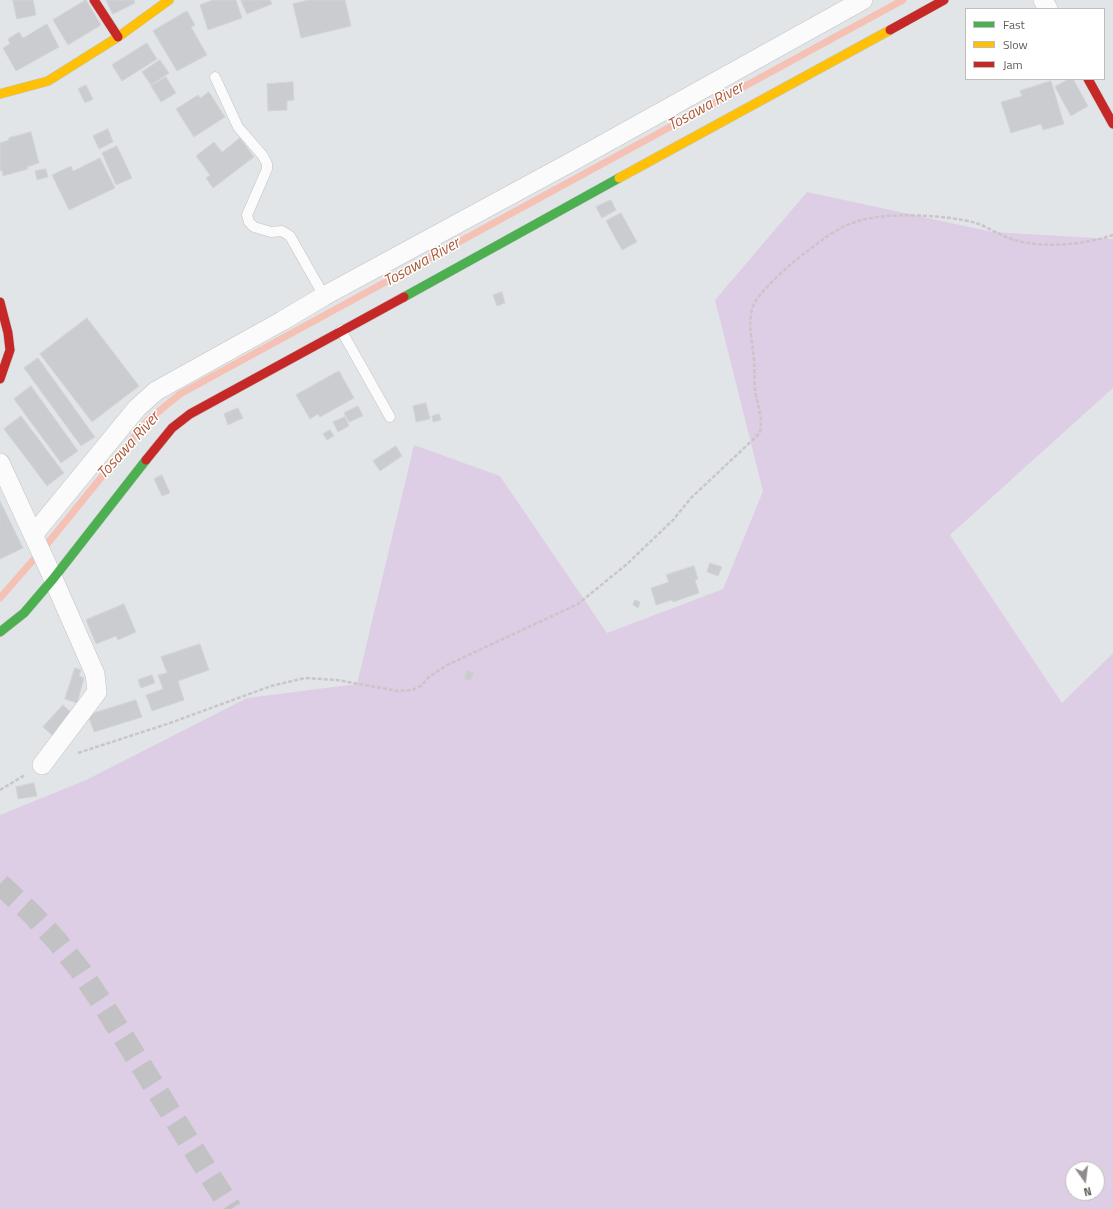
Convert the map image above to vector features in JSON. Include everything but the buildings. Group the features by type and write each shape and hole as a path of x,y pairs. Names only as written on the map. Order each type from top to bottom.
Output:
{"street":[{"path":"94,0 118,37"},
{"path":"0,94 48,81 118,37 169,0"},
{"path":"34,537 136,408 156,391 282,322 324,296 573,161 863,0"},
{"path":"0,632 24,613 51,573 172,428 190,414 944,0"},
{"path":"1089,80 1113,124"},
{"path":"0,302 3,324 10,350 0,379"},
{"path":"0,463 51,573 95,674 97,692 42,765"}],"lane":[{"path":"215,77 238,127 263,156 267,164 267,169 247,215 249,222 254,227 271,232 282,231 290,236 324,296"},
{"path":"341,330 390,417"}],"path":[{"path":"72,755 271,686 305,678 337,680 398,691 412,690 421,686 429,677 447,665 578,604 627,564 668,526 691,498 760,433 762,422 755,390 754,359 750,324 754,304 768,286 799,257 834,231 861,220 894,215 963,220 977,224 1012,239 1040,244 1081,243 1113,235"},
{"path":"0,790 42,765"}],"shaded area":[{"path":"807,192 993,232 1113,239 1113,388 950,535 1062,703 1113,653 1113,1209 0,1209 0,815 86,780 247,698 357,684 414,445 500,476 607,633 723,589 763,491 715,300"}],"waterway":[{"name":"Tosawa River","path":"0,598 48,543 147,421 180,394 903,0"}],"tunnel":[{"path":"0,884 32,914 57,941 80,970 231,1209"}],"traffic: fast":[{"path":"404,297 619,178"},
{"path":"0,632 24,613 53,579 146,460"}],"traffic: slow":[{"path":"0,94 48,81 118,37 169,0"},
{"path":"619,178 890,30"}],"traffic: jam":[{"path":"94,0 118,37"},
{"path":"890,30 944,0"},
{"path":"1089,80 1113,124"},
{"path":"146,460 172,428 190,414 404,297"},
{"path":"0,302 8,333 10,350 0,379"}]}
